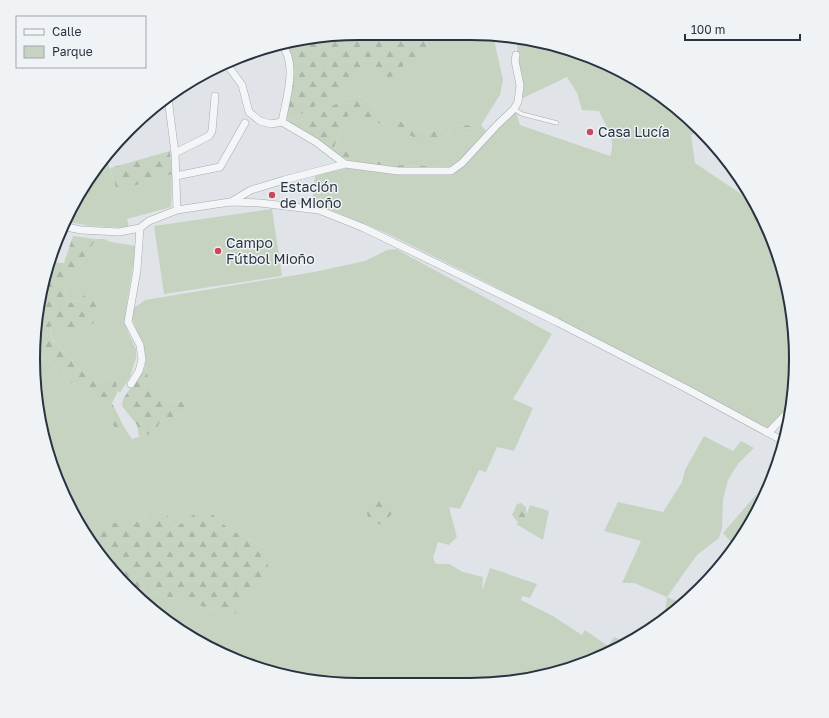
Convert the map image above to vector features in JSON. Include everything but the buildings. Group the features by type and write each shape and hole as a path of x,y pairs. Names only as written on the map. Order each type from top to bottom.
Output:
{"street":[{"path":"282,122 290,60 285,49"},
{"path":"230,202 258,188 345,164 398,171 451,171 462,163 514,109 518,102 520,85 516,55"},
{"path":"230,67 242,86 249,112 260,121 271,124 282,122 316,142 345,164"},
{"path":"175,153 209,136 212,132 216,96"},
{"path":"169,103 175,153 177,210"},
{"path":"176,176 220,167 245,123"},
{"path":"69,227 81,230 119,232 140,228 149,221 177,210 230,202 260,203 319,210 338,217 557,322 687,389 779,439"},
{"path":"131,384 139,371 142,360 140,345 128,322 137,270 140,228"},
{"path":"768,433 784,417"}],"lane":[{"path":"514,109 522,114 557,123"}],"green space":[{"path":"426,40 494,41 503,80 500,95 481,125 486,131 466,157 451,167 435,169 433,166 394,165 368,159 334,147 346,119 353,108 373,123 388,124 442,138 453,132 470,134 473,125 453,126 428,132 383,115 362,96 343,100 316,115 290,123 287,120 301,114 362,66 405,61 428,49"},
{"path":"426,40 428,49 414,62 405,61 400,73 380,81 362,66 319,104 287,120 292,57 286,49 338,41"},
{"path":"517,44 553,51 592,64 630,83 647,94 664,106 696,133 691,135 695,163 743,195 756,218 772,256 783,297 786,317 789,359 784,413 769,429 689,386 472,275 386,233 326,208 312,206 315,175 347,168 403,175 448,173 516,112 520,125 610,156 612,150 611,138 599,111 582,110 577,93 567,77 519,100"},
{"path":"362,96 383,115 428,132 453,126 473,125 476,128 470,134 453,132 442,138 423,142 388,124 373,123 353,109 346,119 334,147 368,159 394,165 433,166 435,169 398,169 349,161 290,123 316,115 343,100"},
{"path":"170,151 172,174 117,191 110,168"},
{"path":"108,163 117,191 172,174 171,207 127,219 129,228 92,226 71,223 83,199"},
{"name":"Campo Fútbol Mioño","path":"272,209 282,276 164,294 154,226"},
{"path":"73,236 96,239 65,287 68,303 78,301 93,287 98,297 94,323 67,330 50,326 50,332 53,341 81,371 100,377 115,378 118,391 112,403 124,427 117,432 104,407 91,389 69,382 53,364 40,354 43,317 51,276 55,262 64,263"},
{"path":"96,239 104,239 111,242 136,246 125,315 127,330 136,349 136,358 130,377 120,393 118,391 115,378 100,377 85,373 76,367 70,358 53,341 50,332 50,325 67,330 93,288 78,301 68,303 65,287"},
{"path":"396,249 552,334 513,399 533,408 514,451 497,447 486,472 479,470 460,509 449,507 457,537 449,545 438,542 433,558 436,564 449,564 463,572 483,577 482,591 490,568 537,584 530,598 522,596 521,600 553,616 582,635 585,630 608,646 614,637 621,640 592,654 573,661 532,672 512,675 470,678 359,678 297,672 256,661 218,645 182,624 143,593 150,592 234,615 265,548 229,529 204,507 175,528 165,511 133,523 106,523 91,531 83,518 64,481 51,442 43,401 40,354 53,364 69,382 91,389 104,407 117,432 124,427 132,439 155,432 160,422 189,411 194,404 187,402 167,401 151,387 145,367 144,349 132,318 134,308 145,300 314,272 365,261 387,250"},
{"path":"145,367 151,387 167,401 187,402 194,404 189,411 160,422 155,432 139,437 137,425 122,406 123,399"},
{"path":"704,436 733,451 741,441 754,448 738,464 728,480 723,499 722,529 719,538 697,555 667,597 634,583 622,583 641,541 604,531 618,502 663,512 682,482 685,470"},
{"path":"762,488 746,518 731,542 723,533"},
{"path":"379,500 391,504 393,512 383,525 376,523 369,518 366,508 371,510"},
{"path":"521,503 526,507 527,523 521,526 512,515 517,504"},
{"path":"530,505 549,511 543,540 516,524 525,518"},
{"path":"204,507 229,529 265,548 269,572 234,615 150,592 143,593 119,569 91,531 106,523 133,523 165,511 175,528"},
{"path":"667,597 677,601 665,611"}],"place":[{"name":"Casa Lucía","path":"590,132"},
{"name":"Estación de Mioño","path":"272,195"},
{"name":"Campo Fútbol Mioño","path":"218,251"}]}
